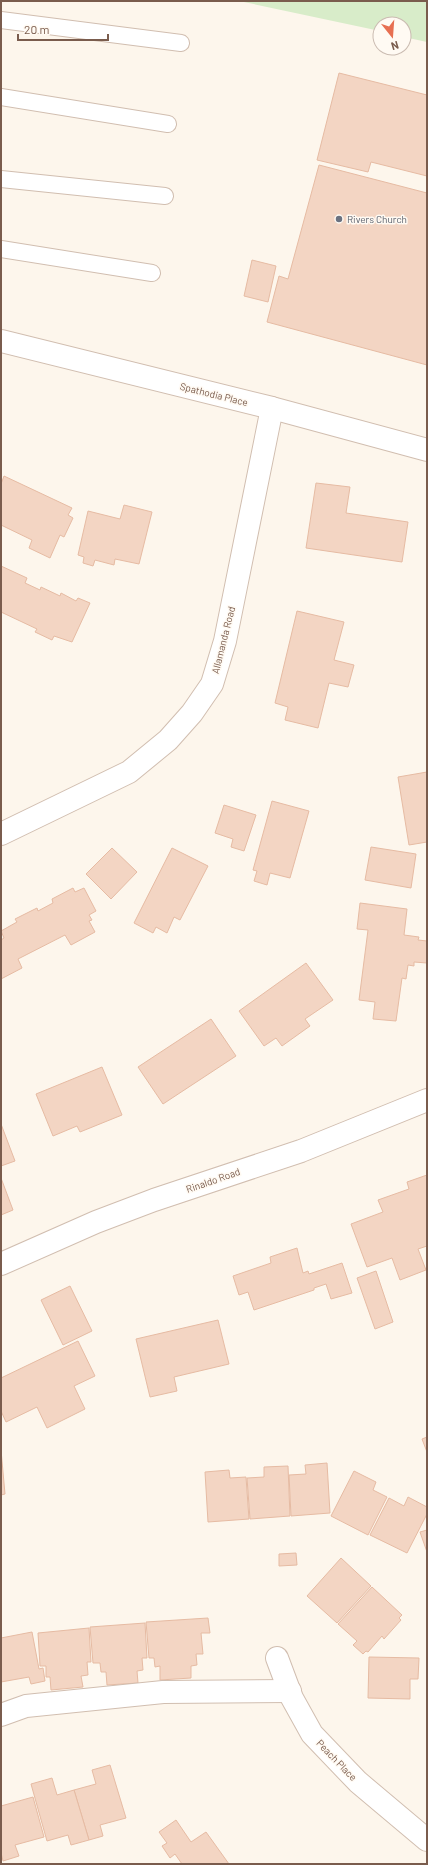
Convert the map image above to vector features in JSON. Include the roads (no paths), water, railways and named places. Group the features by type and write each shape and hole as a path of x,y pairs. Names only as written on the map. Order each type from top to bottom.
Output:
{"street":[{"name":"Spathodia Place","path":"1,341 272,408 427,450"},
{"name":"Allamanda Road","path":"1,834 129,772 168,740 192,713 212,684 225,641 272,408"},
{"name":"Rinaldo Road","path":"1,1264 96,1222 154,1200 301,1151 427,1100"},
{"name":"Peach Place","path":"277,1658 290,1691 312,1734 358,1782 427,1840"},
{"path":"1,1715 26,1706 163,1692 290,1691"}],"lane":[{"path":"1,20 181,43"},
{"path":"1,97 168,124"},
{"path":"1,179 165,196"},
{"path":"1,248 152,273"}],"place":[{"name":"Rivers Church","path":"339,219"}]}
